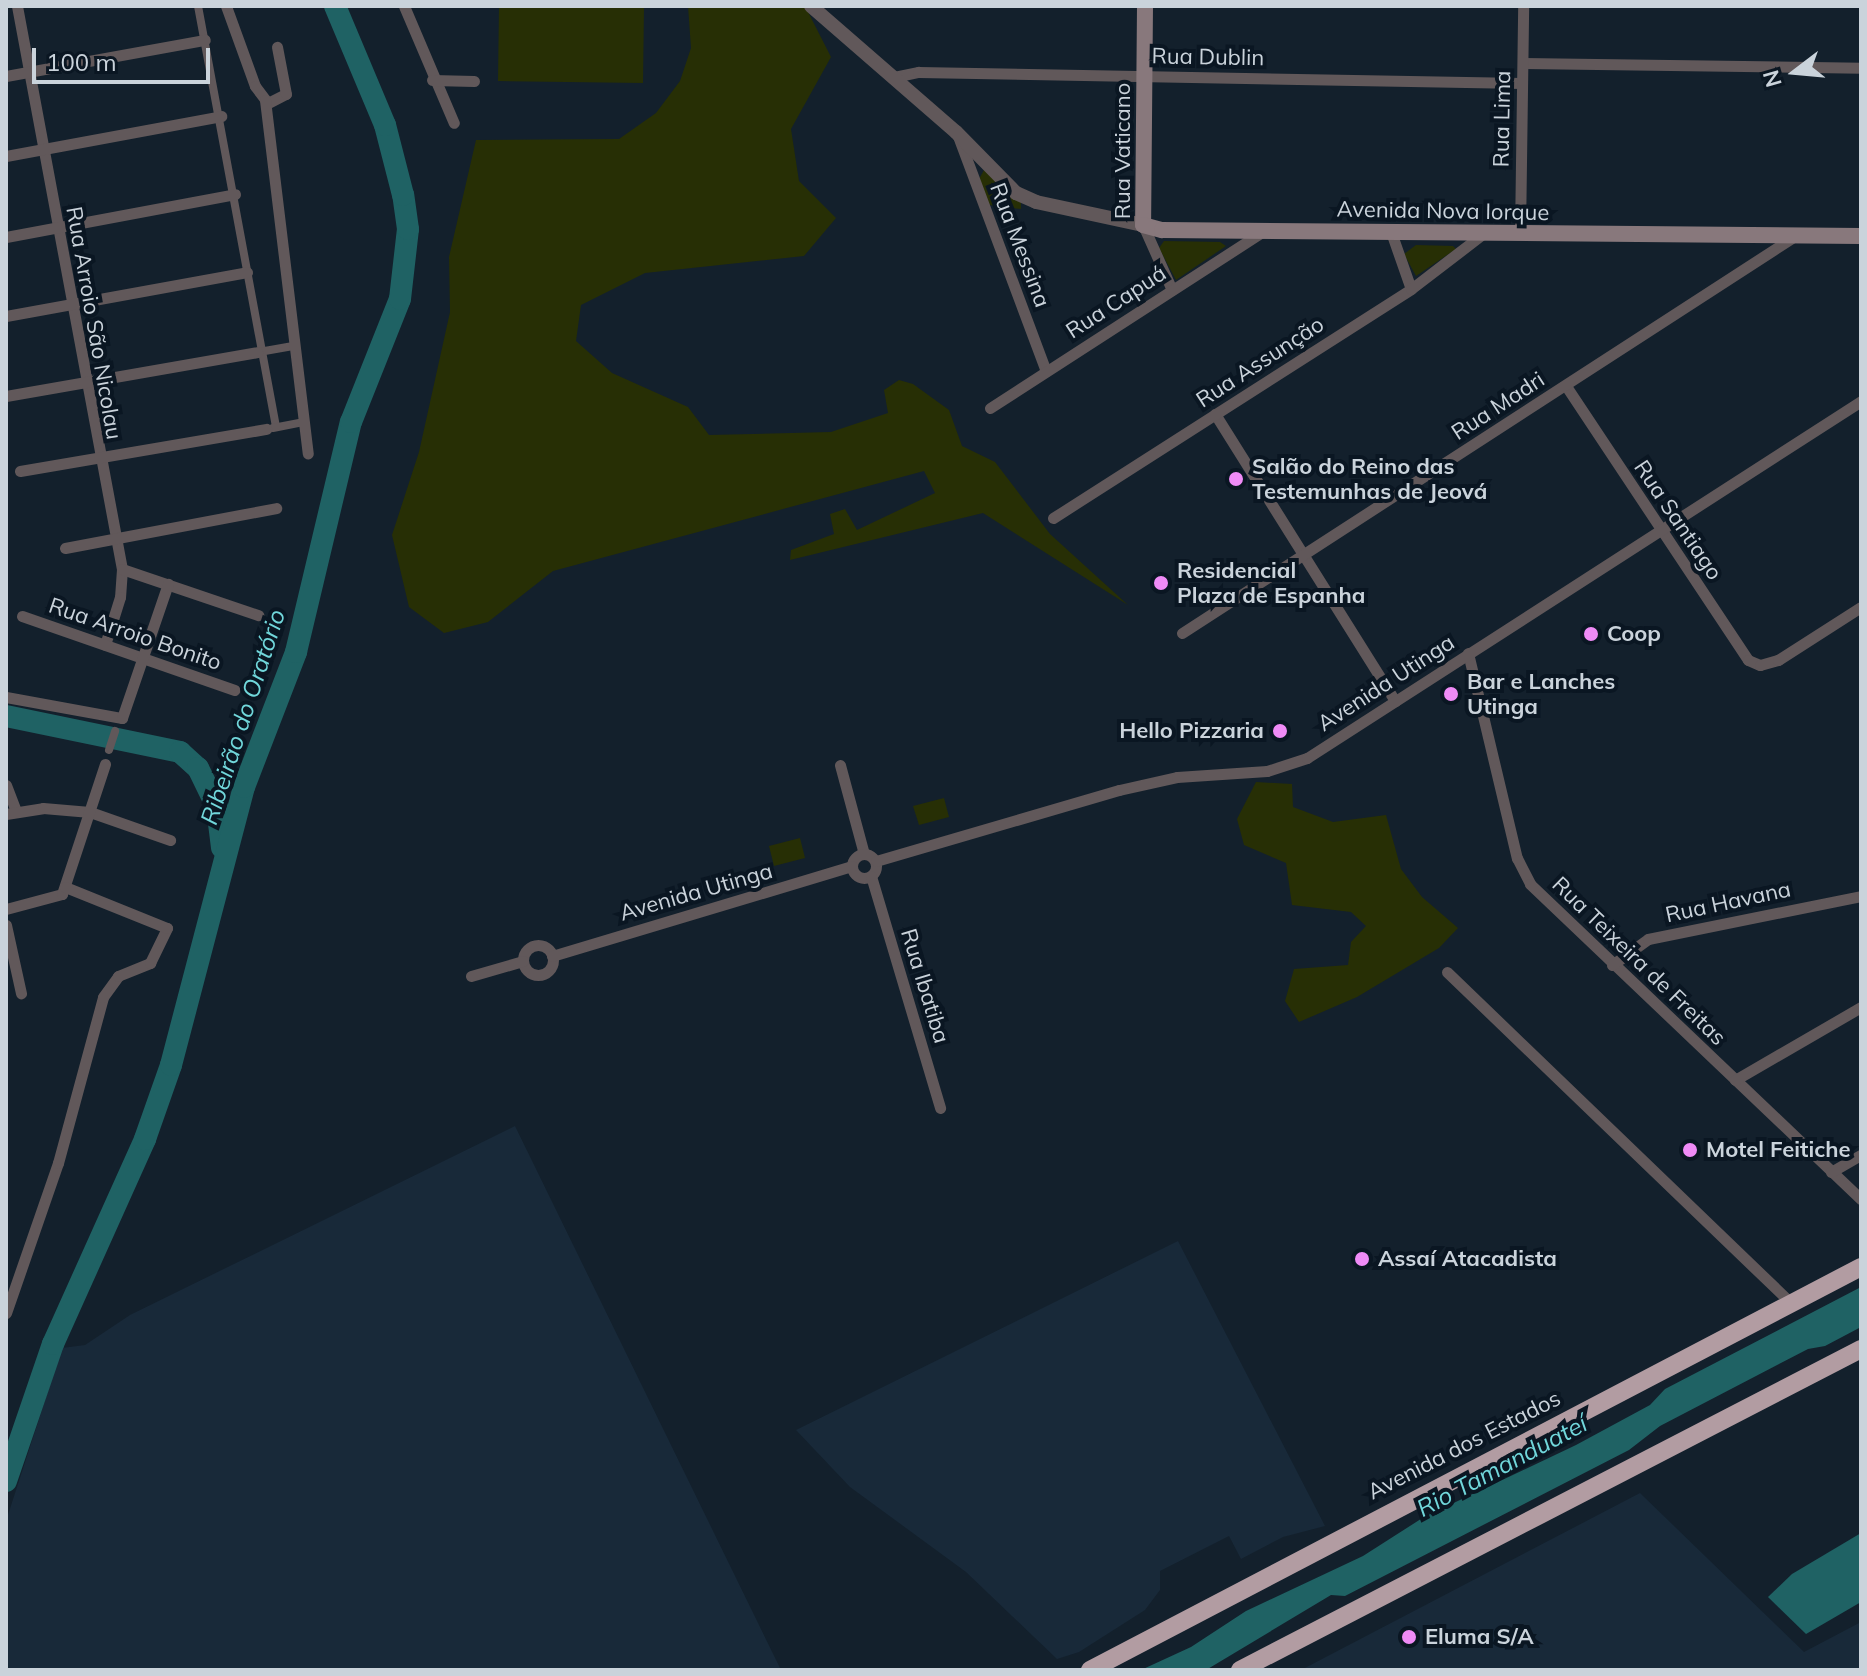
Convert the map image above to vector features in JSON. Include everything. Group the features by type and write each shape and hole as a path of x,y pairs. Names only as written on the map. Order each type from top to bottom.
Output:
{"highway":[{"name":"Avenida dos Estados","path":"1090,1670 1861,1267"},
{"path":"1240,1670 1861,1349"}],"main road":[{"name":"Rua Vaticano","path":"1143,225 1145,6"},
{"name":"Avenida Nova Iorque","path":"1143,225 1162,230 1860,237"}],"street":[{"name":"Rua Arroio São Nicolau","path":"17,6 84,383 113,537 122,569 120,597 105,645"},
{"path":"198,6 235,194 271,428"},
{"path":"226,6 265,100 308,453"},
{"path":"404,6 432,80 454,123"},
{"path":"811,6 956,132"},
{"name":"Rua Lima","path":"1520,234 1523,6"},
{"path":"6,76 205,40"},
{"path":"265,100 286,94 277,47"},
{"path":"1523,63 1861,68"},
{"name":"Rua Dublin","path":"894,77 918,72 1522,83"},
{"path":"432,80 474,81"},
{"path":"6,156 221,116"},
{"name":"Avenida Nova Iorque","path":"956,132 1029,200 1143,225"},
{"name":"Rua Messina","path":"956,132 1046,371"},
{"path":"6,237 235,194"},
{"name":"Rua Vaticano","path":"1143,225 1172,290"},
{"name":"Rua Capuá","path":"990,408 1264,231"},
{"path":"1391,232 1411,289"},
{"name":"Rua Assunção","path":"1053,518 1411,289 1484,233"},
{"name":"Rua Madri","path":"1182,633 1795,236"},
{"path":"6,316 247,272"},
{"path":"6,396 294,346"},
{"name":"Rua Santiago","path":"1566,386 1748,660 1765,664 1861,607"},
{"name":"Avenida Utinga","path":"876,861 1119,790 1292,764 1861,401"},
{"path":"1215,414 1395,701"},
{"path":"20,471 99,460 304,422"},
{"path":"65,548 276,508"},
{"path":"122,569 258,615"},
{"path":"6,697 122,718 168,584"},
{"name":"Rua Arroio Bonito","path":"22,616 235,690"},
{"name":"Rua Teixeira de Freitas","path":"1468,653 1522,872 1612,965 1861,1199"},
{"path":"109,750 115,731"},
{"path":"6,909 55,899 65,887 105,764"},
{"path":"840,765 864,854 876,861 871,876 857,876 852,866 864,854"},
{"path":"6,785 11,813 90,812 170,840"},
{"name":"Avenida Utinga","path":"552,956 852,866"},
{"name":"Rua Ibatiba","path":"871,876 940,1108"},
{"path":"6,1313 58,1163 103,997 118,976 150,963 167,928 65,887"},
{"name":"Rua Havana","path":"1612,965 1648,939 1861,896"},
{"path":"6,925 21,993"},
{"path":"471,976 523,961 533,946 546,948 552,956 551,966 540,975 530,973 523,961"},
{"path":"1447,972 1792,1304"},
{"path":"1735,1080 1861,1007"},
{"path":"1831,1172 1861,1155"}],"shaded area":[{"path":"499,6 644,6 643,83 498,81"},
{"path":"688,6 805,6 831,57 791,129 799,181 836,218 804,256 645,273 581,305 576,341 612,373 688,407 709,435 831,432 888,413 884,390 899,380 913,384 949,410 962,446 995,462 1050,534 1128,605 983,513 790,560 791,550 834,534 830,514 845,509 857,530 935,493 924,471 553,571 488,622 444,633 409,607 392,535 419,452 450,312 449,257 476,140 619,139 656,113 680,81 691,48"},
{"path":"984,170 1021,201 1021,209 989,205 979,179"},
{"path":"1164,241 1220,242 1226,246 1176,280 1159,248"},
{"path":"1416,245 1453,246 1456,249 1416,276 1404,254"},
{"path":"1256,782 1292,784 1293,807 1333,822 1386,815 1401,869 1422,897 1458,928 1439,948 1357,997 1299,1022 1285,1001 1294,969 1348,965 1351,942 1366,926 1351,912 1292,905 1286,863 1244,845 1237,819"},
{"path":"944,798 949,817 919,825 913,806"},
{"path":"800,838 805,858 774,866 769,846"},
{"path":"515,1126 781,1670 6,1670 6,1521 62,1348 85,1345 130,1315"},
{"path":"1178,1241 1325,1526 1283,1537 1241,1559 1229,1536 1160,1571 1160,1590 1145,1610 1079,1652 1057,1659 966,1572 850,1487 796,1430"},
{"path":"1861,1287 1861,1327 1825,1346 1808,1349 1660,1426 1629,1450 1345,1596 1331,1595 1206,1670 1141,1670 1191,1647 1246,1611 1363,1556 1424,1517 1576,1445 1650,1405 1665,1389"},
{"path":"1640,1493 1804,1652 1861,1622 1861,1670 1301,1670"},
{"path":"1861,1533 1861,1602 1806,1634 1768,1597 1792,1574"}],"waterway":[{"name":"Ribeirão do Oratório","path":"6,1481 53,1344 145,1139 171,1065 244,787 296,652 351,422 400,299 408,229 403,195 385,125 335,6"},
{"path":"6,716 180,752 198,768 217,807 222,848"}],"place":[{"name":"Salão do Reino das Testemunhas de Jeová","path":"1236,479"},
{"name":"Residencial Plaza de Espanha","path":"1161,583"},
{"name":"Coop","path":"1591,634"},
{"name":"Bar e Lanches Utinga","path":"1451,694"},
{"name":"Hello Pizzaria","path":"1280,731"},
{"name":"Motel Feitiche","path":"1690,1150"},
{"name":"Assaí Atacadista","path":"1362,1259"},
{"name":"Eluma S/A","path":"1409,1637"}],"water label":[{"name":"Rio Tamanduateí","path":"1502,1466"}]}
